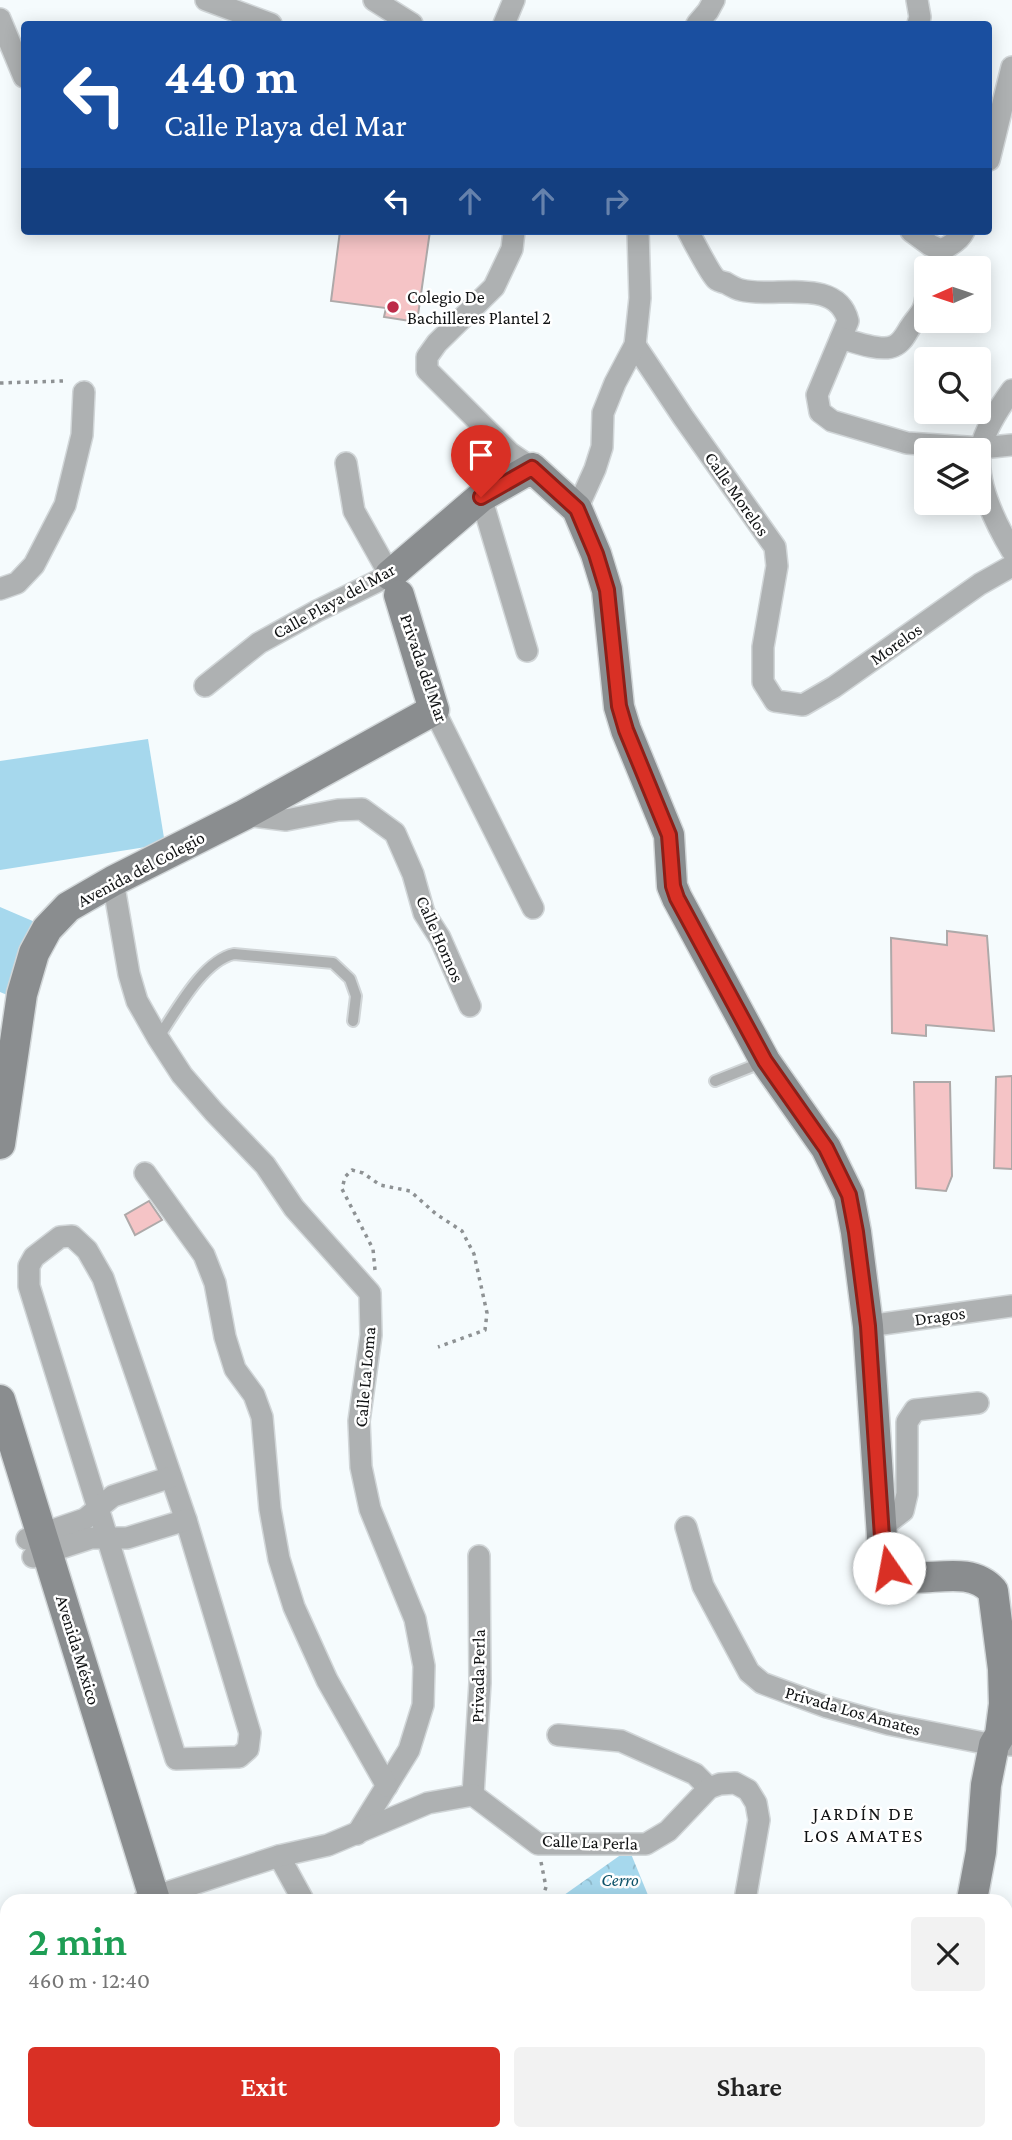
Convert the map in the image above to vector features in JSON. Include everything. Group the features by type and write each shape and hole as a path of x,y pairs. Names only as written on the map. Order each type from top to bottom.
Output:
{"street":[{"path":"206,0 263,21"},
{"path":"374,0 407,21"},
{"path":"506,21 514,0"},
{"path":"700,21 714,0"},
{"path":"916,0 919,21"},
{"path":"0,19 21,70"},
{"path":"992,148 1012,67"},
{"path":"514,235 512,249 494,287 437,343 427,357 427,370 510,453 532,468 577,509 596,554 607,590 619,706 626,730 669,835 673,886 677,898 765,1061 826,1148 849,1195 868,1326 883,1552 889,1568 903,1577 969,1576 985,1581 993,1591 1003,1669 1004,1704 1000,1735 1003,1745 986,1785 981,1852 973,1894"},
{"path":"577,509 602,447 603,413 635,345 640,298 638,235"},
{"path":"690,235 716,279 742,290 806,293 828,296 838,302 845,310 848,321 817,395 820,412 832,421 914,443"},
{"path":"916,235 930,246 941,250 962,235"},
{"path":"841,338 885,349 896,346 914,322"},
{"name":"Calle Morelos","path":"635,345 682,417 775,547 777,566 763,647 763,682 775,701"},
{"path":"986,438 999,409 1012,390"},
{"path":"0,589 18,583 34,565 65,505 82,435 84,392"},
{"path":"991,447 1012,445"},
{"name":"Privada del Mar","path":"345,463 354,511 395,585 434,710 533,908"},
{"name":"Calle Playa del Mar","path":"205,686 258,643 317,611 395,585 481,497 532,468"},
{"path":"481,497 527,651"},
{"path":"991,508 996,524 1012,551"},
{"name":"Morelos","path":"775,701 803,705 834,687 980,584 1012,566"},
{"name":"Avenida del Colegio","path":"0,1144 22,994 34,953 47,929 68,907 113,881 244,815 434,710"},
{"name":"Calle Hornos","path":"244,815 286,820 338,810 362,809 395,833 413,874 424,912 440,939 470,1006"},
{"path":"113,881 133,988 158,1038 190,1084 265,1165 294,1209 370,1293"},
{"path":"145,1173 204,1255 215,1283 225,1337 235,1369 254,1395 262,1417 270,1509 279,1559 294,1607 327,1680 387,1786"},
{"path":"72,1236 87,1250 103,1278 186,1520 250,1733 248,1749 239,1757 176,1759 99,1508 29,1286 29,1266 34,1257 60,1237 72,1236"},
{"name":"Calle La Loma","path":"357,1834 409,1749 423,1705 424,1666 415,1619 370,1509 361,1467 359,1420 371,1335 370,1293"},
{"name":"Dragos","path":"868,1326 1012,1306"},
{"name":"Avenida México","path":"0,1400 37,1546 118,1826 146,1894"},
{"path":"881,1528 903,1511 907,1494 907,1422 915,1410 978,1403"},
{"name":"Avenida México","path":"0,1458 37,1546"},
{"path":"37,1546 85,1519 113,1496 171,1477"},
{"path":"37,1546 91,1538 127,1538 186,1520"},
{"name":"Privada Los Amates","path":"686,1527 703,1586 749,1672 762,1683 827,1707 888,1724 1003,1745"},
{"name":"Privada Perla","path":"473,1795 480,1683 479,1556"},
{"path":"558,1735 621,1741 695,1774 709,1788 735,1783 748,1790 756,1802 759,1820 746,1894"},
{"name":"Calle La Perla","path":"473,1795 538,1844 646,1844 668,1831 709,1788"},
{"path":"163,1894 279,1856 328,1845 428,1803 473,1795"},
{"path":"279,1856 300,1894"}],"lane":[{"path":"158,1038 206,969 221,957 234,954 333,963 350,979 356,996 353,1021"},
{"path":"715,1081 765,1061"}],"path":[{"path":"0,383 63,381 84,392"},
{"path":"370,1293 376,1267 373,1248 342,1189 345,1177 352,1170 363,1173 380,1185 410,1191 436,1214 462,1231 474,1254 486,1313 485,1330 438,1347"},
{"path":"538,1844 546,1886 544,1894"}],"green space":[{"path":"148,739 165,844 0,870 0,761"},
{"path":"0,907 42,925 12,997 0,992"},
{"name":"Cerro","path":"629,1849 648,1894 565,1894"}],"building":[{"path":"339,235 429,235 417,322 384,317 386,308 331,301"},
{"path":"947,931 987,936 994,1031 926,1025 926,1036 892,1033 891,938 947,945"},
{"path":"1012,1076 1012,1169 994,1168 996,1077"},
{"path":"914,1082 950,1082 952,1176 946,1191 916,1188"},
{"path":"149,1201 162,1220 135,1235 125,1215"}],"place":[{"name":"Colegio De Bachilleres Plantel 2","path":"393,307"}],"district":[{"name":"JARDÍN DE LOS AMATES","path":"864,1824"}],"route":[{"path":"481,497 532,468 577,509 596,554 607,590 619,706 626,730 669,835 673,886 677,898 765,1061 826,1148 849,1195 868,1326 883,1552 889,1568"}]}
